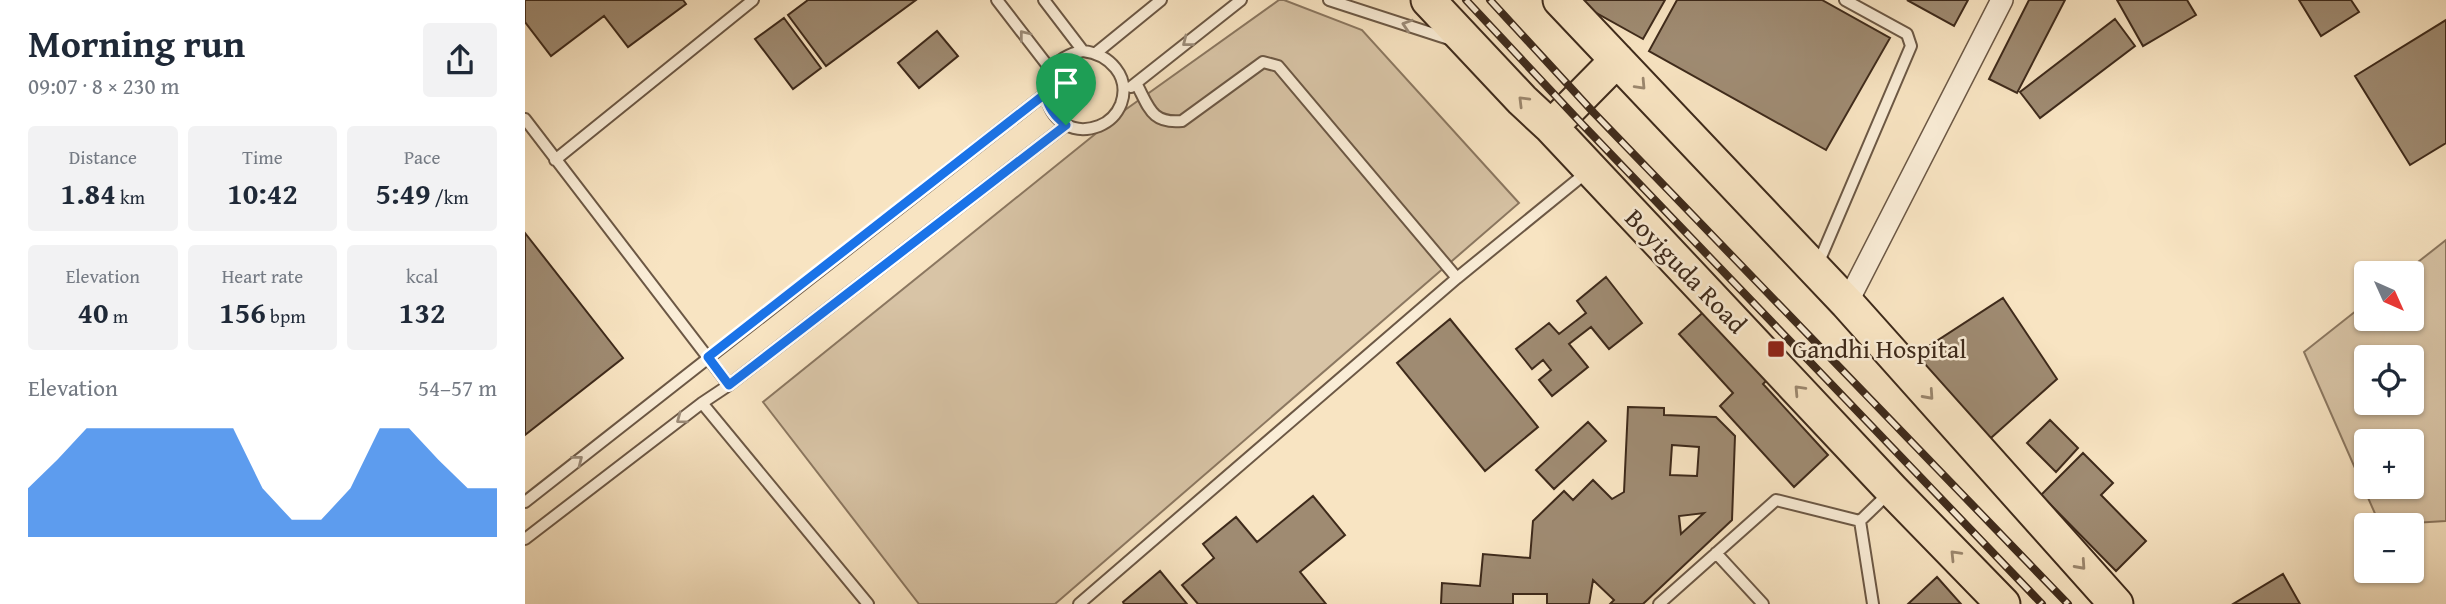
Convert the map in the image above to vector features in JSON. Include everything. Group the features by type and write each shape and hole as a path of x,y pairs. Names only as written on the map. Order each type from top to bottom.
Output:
{"main road":[{"name":"Boyiguda Road","path":"1428,0 2003,604"},
{"path":"1560,0 1847,303 2116,604"},
{"path":"1551,127 1616,60"}],"street":[{"path":"1847,303 2002,0"}],"lane":[{"path":"555,160 753,0"},
{"path":"997,0 1051,70"},
{"path":"1044,0 1083,51"},
{"path":"1096,53 1161,0"},
{"path":"1123,93 1241,0"},
{"path":"1329,0 1472,46"},
{"path":"1816,270 1910,46 1907,34 1845,0"},
{"path":"1083,51 1096,53 1117,68 1122,80 1121,105 1113,117 1091,129 1066,125 1056,117 1045,94 1051,70 1060,60 1071,54 1083,51"},
{"path":"1136,83 1154,117 1167,122 1182,121 1263,62 1278,66 1457,278"},
{"path":"525,502 1045,94"},
{"path":"525,119 729,385"},
{"path":"525,539 1066,125"},
{"path":"1079,604 1457,278 1590,170"},
{"path":"702,403 868,604"},
{"path":"1860,521 1892,490"},
{"path":"1659,604 1776,500 1860,521"},
{"path":"1860,521 1873,604"},
{"path":"1716,554 1763,604"}],"shaded area":[{"path":"1279,0 1362,30 1519,203 1055,604 919,604 763,402 1125,110"},
{"path":"2446,240 2446,521 2424,522 2424,513 2375,513 2369,499 2424,499 2424,429 2354,429 2354,466 2304,352 2354,312 2354,331 2424,331 2424,261 2419,261"}],"building":[{"path":"525,0 683,0 686,4 628,47 604,16 551,56 525,22"},
{"path":"808,0 916,0 826,66 788,15"},
{"path":"1573,0 1665,0 1643,39"},
{"path":"1677,0 1822,0 1890,38 1826,150 1649,51"},
{"path":"1907,0 1968,0 1954,26"},
{"path":"2029,0 2065,0 2017,93 1989,79"},
{"path":"2117,0 2187,0 2196,15 2143,46"},
{"path":"2299,0 2351,0 2359,12 2321,36"},
{"path":"784,18 821,68 793,89 755,39"},
{"path":"2115,19 2135,46 2040,118 2020,92"},
{"path":"2446,20 2446,143 2410,165 2355,76"},
{"path":"937,31 958,56 919,88 898,63"},
{"path":"525,233 623,358 525,435"},
{"path":"1606,277 1642,323 1609,349 1591,327 1569,344 1588,367 1552,396 1539,380 1551,370 1543,360 1532,369 1516,349 1549,323 1559,334 1586,313 1577,301"},
{"path":"2003,298 2057,379 1983,445 1911,372 1932,354 1929,346"},
{"path":"1709,307 1772,375 1763,384 1828,455 1794,487 1720,406 1733,393 1679,334"},
{"path":"1450,319 1538,427 1485,471 1397,363"},
{"path":"1628,407 1664,408 1664,415 1716,417 1735,436 1732,520 1643,604 1610,604 1614,600 1593,580 1589,604 1547,604 1547,594 1513,594 1513,604 1441,604 1442,583 1480,586 1483,554 1530,558 1533,521 1564,491 1573,500 1593,480 1612,499 1624,492","holes":["1672,445 1699,447 1697,476 1670,475","1704,513 1681,534 1679,516"]},
{"path":"2050,420 2078,448 2056,472 2027,443"},
{"path":"1588,422 1606,441 1554,489 1536,470"},
{"path":"2083,453 2113,483 2101,495 2146,541 2116,571 2041,495"},
{"path":"1313,496 1345,535 1300,572 1326,604 1198,604 1182,585 1214,558 1203,544 1236,517 1257,542"},
{"path":"1160,571 1187,604 1124,604 1123,602"},
{"path":"2283,574 2300,604 2233,604"},
{"path":"1937,577 1961,604 1908,604"}],"railway":[{"path":"1466,0 2042,604"},
{"path":"1490,0 1594,113 2068,604"}],"place":[{"name":"Gandhi Hospital","path":"1776,349"}],"route":[{"path":"1045,94 1056,117 1066,125 729,385 708,357 1045,94"}]}
